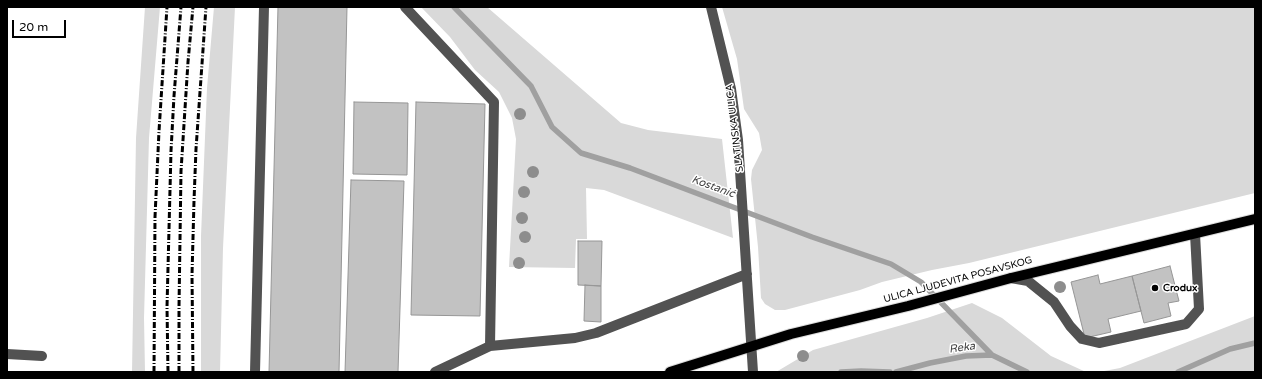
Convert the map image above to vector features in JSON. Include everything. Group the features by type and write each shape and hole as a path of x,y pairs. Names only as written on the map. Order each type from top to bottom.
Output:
{"main road":[{"name":"ULICA LJUDEVITA POSAVSKOG","path":"670,372 791,334 908,306 1011,278 1255,219"}],"street":[{"path":"255,372 264,7"},
{"path":"405,7 494,102 490,346"},
{"name":"SLATINSKA ULICA","path":"712,7 731,89 742,184 753,372"},
{"path":"1011,278 1028,281 1054,302 1070,326 1082,339 1099,343 1186,324 1199,309 1195,234"},
{"path":"435,372 490,346 575,338 596,333 747,274"},
{"path":"7,354 42,356"}],"shaded area":[{"path":"145,7 160,7 149,138 144,318 145,372 132,372 136,138"},
{"path":"214,7 235,7 223,248 220,372 201,372 201,236 207,88"},
{"path":"421,7 487,7 621,123 648,130 722,139 733,238 604,190 586,188 587,239 576,239 575,268 509,267 516,139 512,118 499,92 475,70 450,37"},
{"path":"722,7 1255,7 1255,193 969,263 882,282 860,290 785,310 775,310 765,304 761,298 758,247 751,179 752,170 762,150 759,133 744,109 737,59"},
{"path":"972,303 1002,318 1051,356 1086,372 776,372 813,350 927,318"},
{"path":"1255,316 1255,372 1099,372 1120,368"}],"building":[{"path":"278,7 347,7 339,372 269,372"},
{"path":"354,102 408,103 407,175 353,174"},
{"path":"416,102 485,104 480,316 411,315"},
{"path":"351,180 404,181 398,372 345,372"},
{"path":"578,241 602,241 601,286 578,285"},
{"name":"Crodux","path":"1170,266 1179,301 1168,303 1171,316 1144,323 1132,276"},
{"path":"1098,275 1100,284 1132,276 1141,311 1108,319 1111,332 1085,338 1071,282"},
{"path":"585,285 601,286 601,322 584,321"}],"waterway":[{"name":"Kostanić","path":"454,7 531,86 552,127 581,153 630,168 812,237 891,264 921,282 992,355"},
{"name":"Reka","path":"1178,372 1230,349 1255,343"},
{"name":"Reka","path":"896,372 966,356 992,355 1027,372"},
{"name":"Reka","path":"841,372 890,372"}],"railway":[{"path":"154,372 155,217 167,7"},
{"path":"168,372 167,307 171,151 181,7"},
{"path":"179,372 181,171 193,7"},
{"path":"193,372 192,275 194,201 196,149 206,7"}],"place":[{"name":"Crodux","path":"1155,288"}]}
